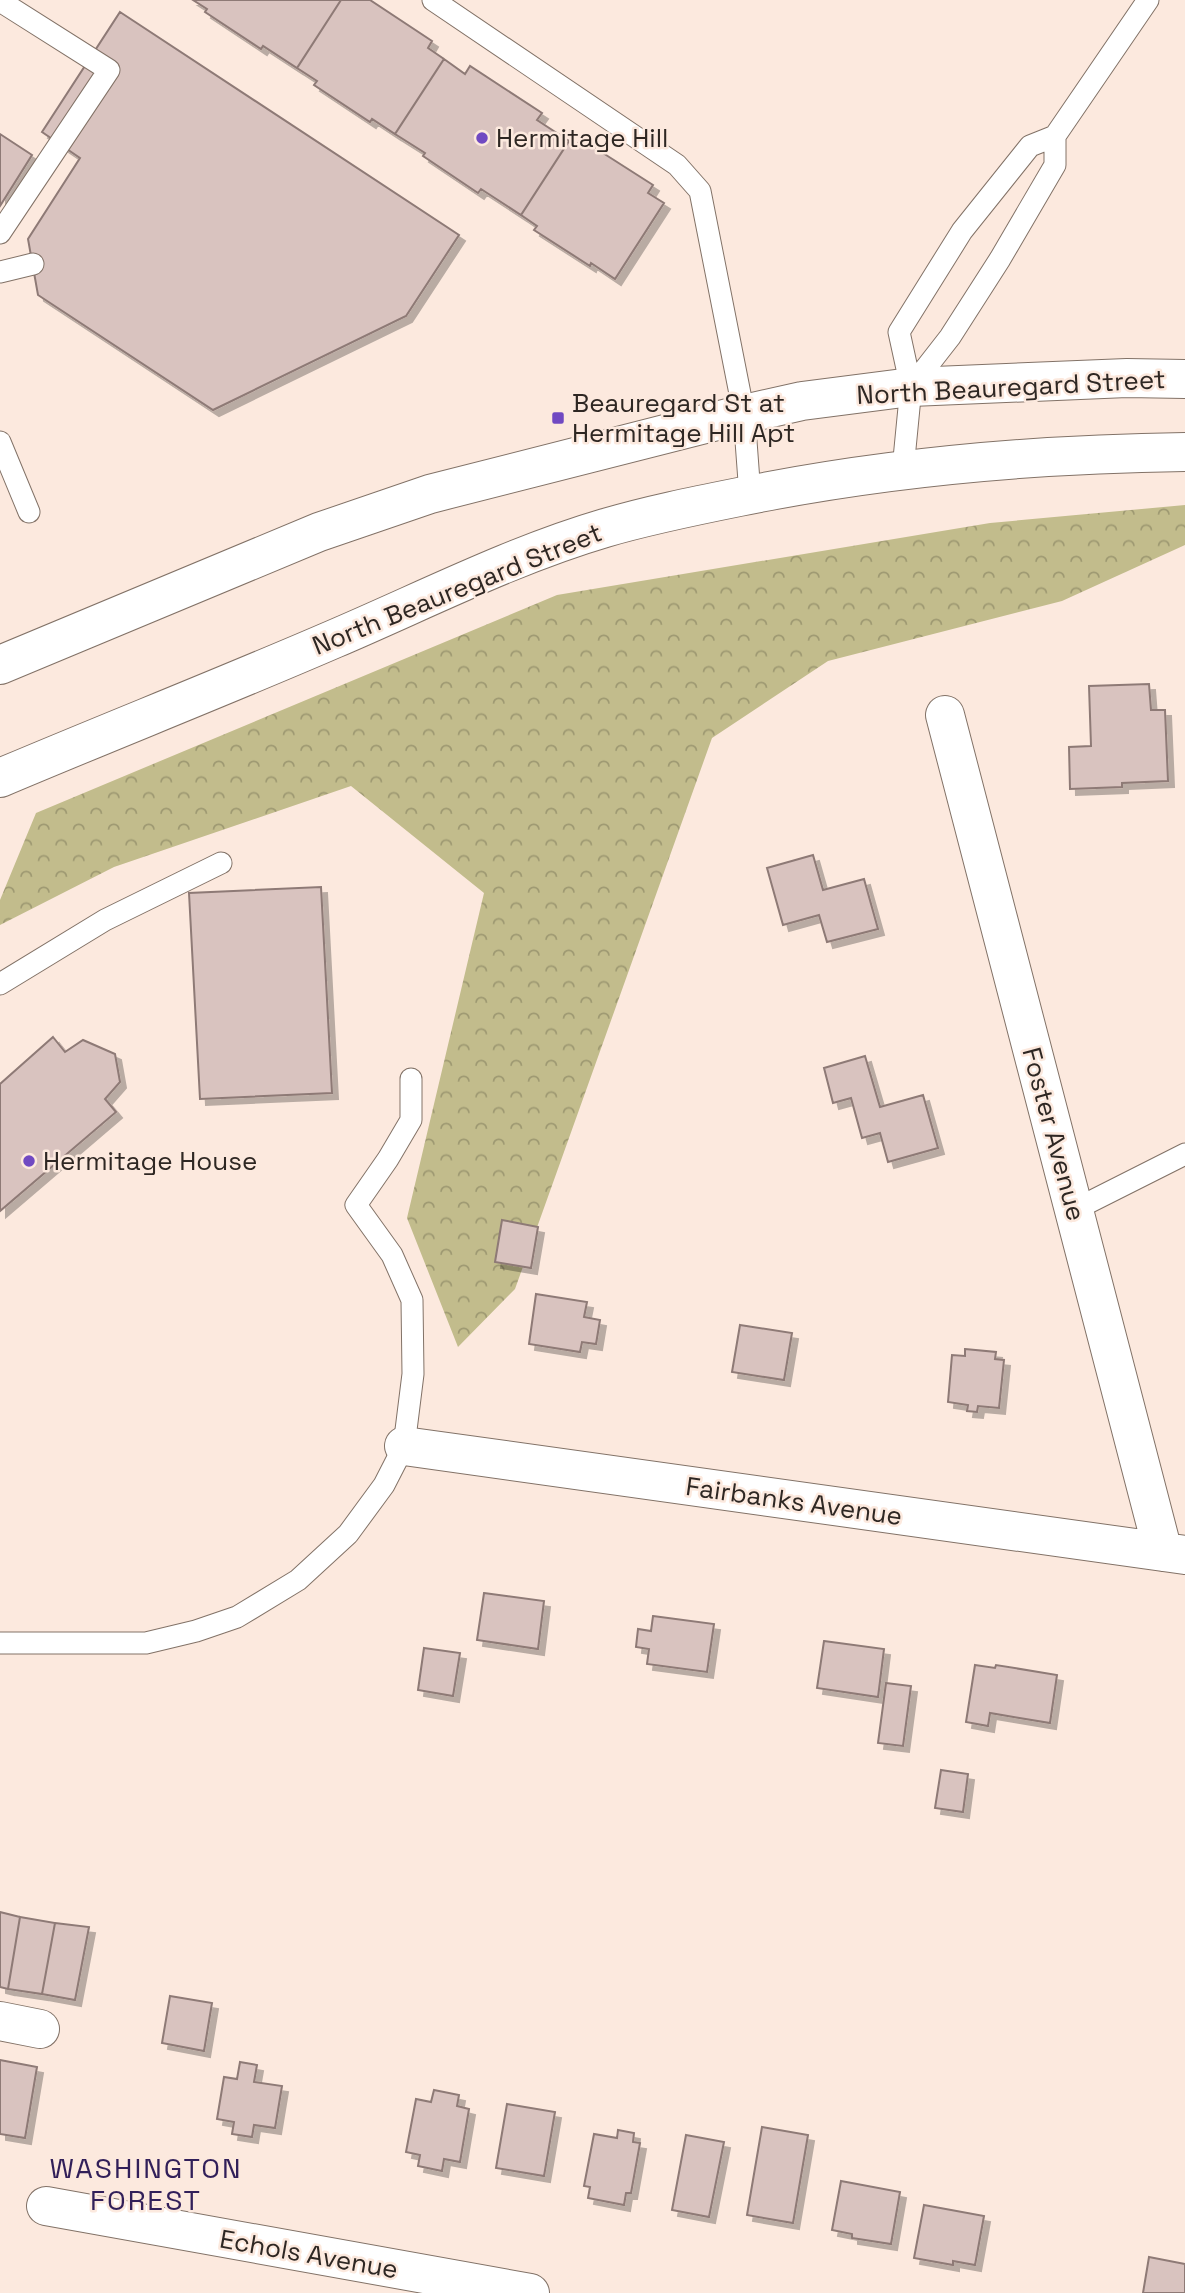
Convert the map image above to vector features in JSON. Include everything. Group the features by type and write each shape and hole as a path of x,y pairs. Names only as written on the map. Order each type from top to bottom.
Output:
{"main road":[{"name":"North Beauregard Street","path":"0,665 331,527 430,494 744,414 802,401 911,387 1127,378 1185,379"},
{"name":"North Beauregard Street","path":"0,778 543,550 604,528 818,481 903,469 1012,458 1185,452"},
{"name":"Foster Avenue","path":"944,715 1074,1210 1174,1553"},
{"name":"Fairbanks Avenue","path":"404,1446 1174,1553"},
{"path":"0,2021 40,2029"},
{"name":"Echols Avenue","path":"46,2206 530,2293"}],"lane":[{"path":"433,0 677,164 700,191 744,414 750,495"},
{"path":"903,469 911,387 899,332 962,231 1030,146 1055,136 1148,0"},
{"path":"0,1 109,70 0,233"},
{"path":"911,387 957,326 1055,165 1055,136"},
{"path":"0,272 33,264"},
{"path":"0,442 29,512"},
{"path":"0,984 105,920 221,863"},
{"path":"0,1643 146,1643 237,1617 298,1580 348,1534 384,1485 404,1446 413,1374 412,1300 392,1255 356,1205 411,1120 411,1079"},
{"path":"1074,1210 1185,1154"}],"green space":[{"path":"1185,505 1185,545 1062,601 828,661 712,738 515,1289 458,1347 407,1218 484,893 351,786 114,867 0,925 0,900 36,813 557,595 990,523"}],"building":[{"path":"193,0 341,0 297,68 263,46 261,49 205,12 207,9"},
{"path":"341,0 370,0 432,41 428,48 444,59 395,134 372,119 370,122 314,85 317,81 297,68"},
{"path":"120,12 459,235 406,316 213,410 38,295 28,239 80,158 42,132"},
{"name":"Hermitage Hill","path":"444,59 465,74 470,66 542,113 537,120 569,141 521,215 481,189 478,193 395,134"},
{"path":"0,134 32,155 0,206"},
{"path":"581,139 653,185 648,193 664,203 615,279 534,230 537,226 521,215 569,141 576,146"},
{"path":"1149,684 1151,710 1165,710 1168,781 1122,783 1122,787 1070,789 1069,747 1091,746 1089,686"},
{"path":"813,855 823,890 864,879 878,929 827,942 819,915 783,925 767,868"},
{"path":"321,887 332,1093 200,1099 189,893"},
{"name":"Hermitage House","path":"53,1037 65,1052 83,1040 115,1054 120,1082 105,1099 116,1112 0,1211 0,1084"},
{"path":"865,1056 880,1107 923,1095 938,1148 888,1162 880,1133 862,1138 851,1098 833,1103 824,1068"},
{"path":"502,1220 538,1227 531,1268 495,1262"},
{"path":"536,1294 587,1302 584,1317 600,1320 596,1344 582,1342 580,1352 529,1344"},
{"path":"740,1325 792,1333 784,1380 732,1372"},
{"path":"965,1349 996,1352 995,1359 1004,1360 999,1408 978,1406 977,1412 967,1411 968,1405 948,1402 952,1355 965,1356"},
{"path":"484,1593 544,1601 538,1649 477,1640"},
{"path":"653,1616 714,1624 707,1672 647,1664 649,1649 636,1647 638,1629 651,1631"},
{"path":"824,1641 884,1649 878,1697 817,1688"},
{"path":"424,1648 460,1653 453,1696 418,1690"},
{"path":"975,1665 995,1668 996,1665 1057,1675 1050,1723 990,1713 988,1726 966,1722"},
{"path":"886,1683 911,1686 903,1746 878,1743"},
{"path":"941,1770 968,1774 963,1812 935,1808"},
{"path":"0,1912 20,1917 8,1989 0,1987"},
{"path":"20,1917 55,1923 42,1994 8,1989"},
{"path":"55,1923 89,1927 75,2000 42,1994"},
{"path":"170,1996 212,2003 204,2051 162,2043"},
{"path":"0,2060 37,2067 25,2138 0,2134"},
{"path":"240,2062 257,2065 254,2082 282,2086 275,2128 254,2125 252,2137 232,2134 234,2122 217,2119 224,2077 237,2079"},
{"path":"434,2090 459,2095 457,2106 469,2109 460,2162 444,2159 442,2171 418,2166 420,2155 406,2152 416,2099 431,2102"},
{"path":"507,2104 555,2112 544,2176 496,2168"},
{"path":"762,2127 808,2135 793,2223 747,2215"},
{"path":"618,2130 634,2133 633,2142 640,2143 631,2193 626,2193 624,2205 588,2198 590,2187 584,2186 594,2134 617,2138"},
{"path":"686,2135 724,2142 709,2217 672,2210"},
{"path":"841,2181 900,2192 891,2244 852,2238 852,2234 832,2230"},
{"path":"924,2205 984,2216 975,2265 953,2261 953,2265 914,2258"},
{"path":"1149,2257 1185,2264 1185,2293 1143,2293"}],"place":[{"name":"Hermitage Hill","path":"482,138"},
{"name":"Beauregard St at Hermitage Hill Apt","path":"558,418"},
{"name":"Hermitage House","path":"29,1161"}],"district":[{"name":"WASHINGTON FOREST","path":"146,2184"}]}
